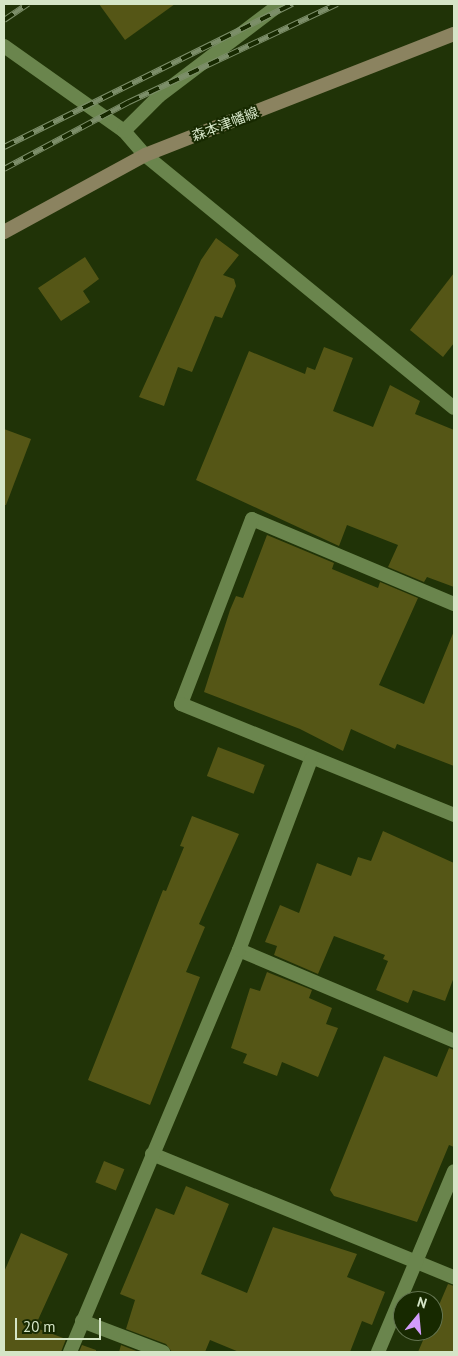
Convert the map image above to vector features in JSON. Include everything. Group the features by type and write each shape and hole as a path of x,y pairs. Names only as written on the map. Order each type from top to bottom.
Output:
{"main road":[{"name":"森本津幡線","path":"4,232 146,155 454,34"}],"street":[{"path":"124,132 159,96 280,4"},
{"path":"4,46 124,132 146,155 454,408"},
{"path":"454,604 252,519 181,704 311,760 454,815"},
{"path":"70,1352 239,950 311,760"},
{"path":"239,950 454,1041"},
{"path":"152,1154 454,1277"},
{"path":"378,1352 454,1171"},
{"path":"82,1321 164,1352"}],"building":[{"path":"99,4 175,4 125,40"},
{"path":"216,238 239,255 223,275 234,279 236,286 222,318 215,316 192,372 178,367 164,406 139,397 201,260"},
{"path":"85,257 99,279 83,291 90,302 61,321 38,288"},
{"path":"454,273 454,343 443,357 410,330"},
{"path":"324,347 353,358 333,411 373,427 390,385 420,401 415,414 454,430 454,587 427,577 424,582 388,567 398,545 347,525 339,546 196,480 249,351 305,374 307,367 315,370"},
{"path":"4,429 31,439 6,505 4,505"},
{"path":"267,535 334,563 332,569 378,588 380,582 418,598 379,685 424,704 454,631 454,766 397,744 395,749 351,729 343,751 300,729 204,692 230,610 236,596 243,598"},
{"path":"218,747 265,765 254,794 207,776"},
{"path":"192,816 239,834 199,924 205,927 186,972 200,977 150,1105 88,1080 163,890 166,891 184,847 180,846"},
{"path":"383,831 454,863 454,977 445,1001 413,990 408,1003 376,990 388,961 383,959 385,955 334,936 318,974 274,955 277,946 265,942 280,905 299,913 317,863 351,876 358,857 371,861"},
{"path":"267,972 312,990 309,998 332,1008 326,1024 338,1028 318,1077 282,1062 277,1076 243,1063 247,1054 231,1048 250,988 260,991"},
{"path":"449,1048 454,1050 454,1147 449,1145 417,1222 334,1196 330,1190 384,1056 437,1077"},
{"path":"104,1161 124,1169 116,1191 95,1182"},
{"path":"186,1186 229,1204 201,1274 247,1293 273,1227 357,1254 347,1277 385,1292 372,1325 362,1321 350,1352 239,1352 210,1340 205,1352 172,1352 166,1344 126,1329 135,1300 120,1294 156,1208 174,1215"},
{"path":"21,1233 68,1254 38,1320 42,1322 39,1329 66,1339 61,1352 4,1352 4,1272"},
{"path":"448,1284 454,1286 454,1352 418,1352 423,1341 443,1341 443,1296"},
{"path":"82,1345 96,1350 96,1352 79,1352"},
{"path":"121,1345 139,1352 119,1352"}],"railway":[{"path":"4,20 28,4"},
{"path":"4,147 292,4"},
{"path":"4,169 129,102 337,4"}]}
